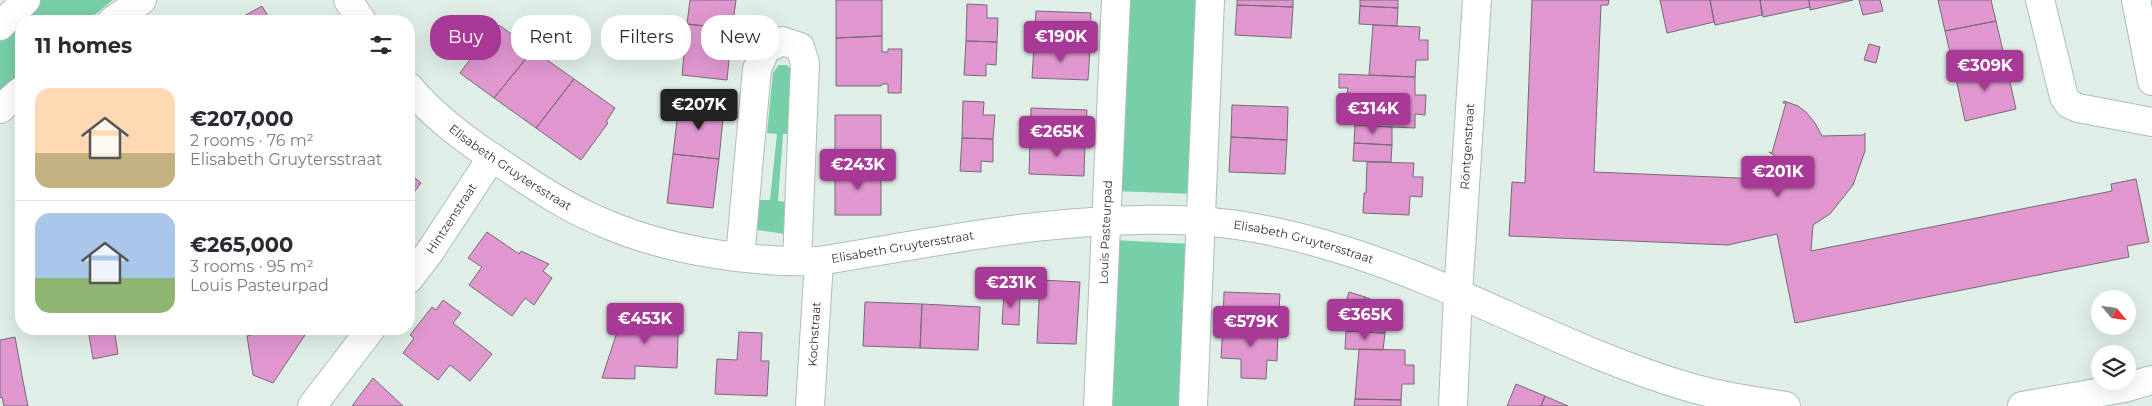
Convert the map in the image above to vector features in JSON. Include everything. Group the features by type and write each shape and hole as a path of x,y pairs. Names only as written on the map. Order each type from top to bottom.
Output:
{"street":[{"path":"0,26 26,0"},
{"path":"121,15 142,0"},
{"path":"348,0 358,15"},
{"name":"Louis Pasteurpad","path":"1098,406 1116,0"},
{"path":"1193,406 1210,0"},
{"name":"Röntgenstraat","path":"1453,406 1458,294 1477,0"},
{"path":"2040,0 2064,97 2069,104 2078,108 2152,122"},
{"path":"2136,0 2152,81"},
{"path":"740,257 757,69 766,49 782,41 800,47 805,63 808,261"},
{"name":"Elisabeth Gruytersstraat","path":"415,93 454,129 492,158 567,205 598,220 682,247 740,257 808,261 1000,232 1106,220 1201,221 1256,229 1344,250 1382,263 1592,352 1662,378 1722,396 1786,406"},
{"path":"0,109 15,96"},
{"name":"Hintzenstraat","path":"415,271 492,158"},
{"name":"Kochstraat","path":"808,261 810,406"},
{"path":"312,406 366,335"},
{"path":"2024,406 2124,388 2152,380"}],"green space":[{"path":"40,0 113,0 94,15 25,15"},
{"path":"1123,0 1204,0 1196,194 1114,191"},
{"path":"15,26 15,82 0,95 0,41"},
{"path":"779,65 787,65 795,74 793,134 783,134 778,201 794,203 792,235 757,230 759,200 770,200 777,134 767,133 773,73"},
{"path":"1112,240 1194,244 1187,406 1105,406"}],"building":[{"path":"690,0 736,0 734,15 701,15 701,26 691,24 691,15 688,15"},
{"path":"836,0 882,0 882,36 836,38"},
{"path":"1237,0 1293,0 1293,7 1237,5"},
{"path":"1360,0 1398,0 1398,8 1360,6"},
{"path":"1532,0 1609,0 1608,5 1601,5 1594,172 1763,179 1764,172 1773,172 1774,155 1769,152 1772,153 1786,103 1783,103 1784,101 1798,106 1806,112 1822,136 1863,135 1865,133 1865,151 1853,185 1830,214 1813,225 1811,251 2112,191 2111,184 2136,179 2149,242 2127,246 2129,257 1795,323 1777,234 1728,245 1509,236 1512,182 1525,183"},
{"path":"1660,0 1710,0 1714,22 1667,33"},
{"path":"1710,0 1760,0 1762,15 1715,25"},
{"path":"1760,0 1809,0 1810,7 1763,17"},
{"path":"1809,0 1853,0 1810,10"},
{"path":"1859,0 1880,0 1883,11 1863,15"},
{"path":"1938,0 1991,0 1996,21 1945,31"},
{"path":"967,4 987,5 987,18 998,18 997,42 966,41"},
{"path":"1237,5 1293,7 1291,38 1235,35"},
{"path":"262,6 267,15 246,15"},
{"path":"1360,6 1398,8 1397,26 1359,24"},
{"path":"1036,11 1091,13 1090,49 1034,46"},
{"path":"1996,21 2006,64 1955,74 1945,31"},
{"path":"691,24 701,26 701,60 729,60 727,80 682,75 683,60 691,60"},
{"path":"1373,25 1420,27 1419,40 1428,40 1428,60 1416,60 1415,77 1369,75"},
{"path":"501,26 511,34 511,60 525,60 494,98 460,73 469,60 501,60"},
{"path":"882,36 882,52 888,52 888,49 902,49 901,93 888,93 888,84 882,84 881,86 836,86 836,38"},
{"path":"966,41 997,42 996,65 986,64 986,76 964,75"},
{"path":"1869,44 1880,47 1876,63 1864,60"},
{"path":"1034,46 1090,49 1088,80 1032,78"},
{"path":"525,60 547,60 574,79 536,128 494,98"},
{"path":"2006,64 2016,109 1965,121 1955,74"},
{"path":"1339,74 1415,77 1415,95 1426,95 1425,115 1415,114 1415,128 1368,126 1370,95 1347,93 1348,88 1339,88"},
{"path":"574,79 615,108 606,122 608,123 581,160 536,128"},
{"path":"963,101 984,102 983,115 995,115 993,139 962,138"},
{"path":"679,103 724,108 719,159 673,154"},
{"path":"1232,105 1288,107 1287,140 1231,137"},
{"path":"1031,108 1087,110 1085,143 1030,141"},
{"path":"835,115 881,115 881,167 835,166"},
{"path":"1355,125 1392,127 1392,145 1354,143"},
{"path":"1231,137 1287,140 1285,174 1229,172"},
{"path":"962,138 993,139 993,162 981,161 981,172 960,171"},
{"path":"1030,141 1085,143 1084,176 1029,174"},
{"path":"1354,143 1392,145 1391,162 1353,161"},
{"path":"673,154 719,159 713,208 667,203"},
{"path":"1367,162 1414,163 1413,177 1423,177 1422,197 1410,196 1409,215 1363,213"},
{"path":"835,166 881,167 881,215 835,215"},
{"path":"415,178 421,183 415,191"},
{"path":"487,232 519,254 521,251 549,264 543,271 552,278 534,305 525,298 512,316 469,285 482,267 468,258"},
{"path":"1040,280 1080,282 1076,344 1037,343"},
{"path":"1224,292 1280,294 1278,327 1223,325"},
{"path":"1349,292 1365,297 1359,313 1344,308"},
{"path":"1004,293 1020,294 1019,325 1002,324"},
{"path":"1365,297 1386,305 1385,333 1346,331 1347,309 1359,313"},
{"path":"443,300 461,313 453,323 492,354 470,381 450,365 438,380 403,353 414,338 410,335 415,335 415,329 432,307 436,310"},
{"path":"865,302 922,304 920,348 863,346"},
{"path":"922,304 980,307 978,350 920,348"},
{"path":"647,308 679,309 677,368 635,366 635,379 602,378 620,323 637,324 637,328 646,329"},
{"path":"1223,325 1278,327 1277,361 1267,360 1266,379 1241,378 1241,359 1221,358"},
{"path":"1346,331 1385,333 1383,350 1345,349"},
{"path":"739,332 762,333 761,361 769,361 767,396 715,394 717,359 737,360"},
{"path":"89,335 115,335 118,354 93,359"},
{"path":"305,335 273,383 253,375 247,336"},
{"path":"15,337 28,406 4,406 2,397 0,398 0,340"},
{"path":"1359,349 1405,350 1405,365 1414,365 1414,384 1402,384 1401,400 1355,399"},
{"path":"373,378 403,406 352,406"},
{"path":"1516,384 1545,396 1541,406 1507,406"},
{"path":"1545,396 1568,406 1541,406"},
{"path":"1355,399 1401,400 1401,406 1354,406"}]}
